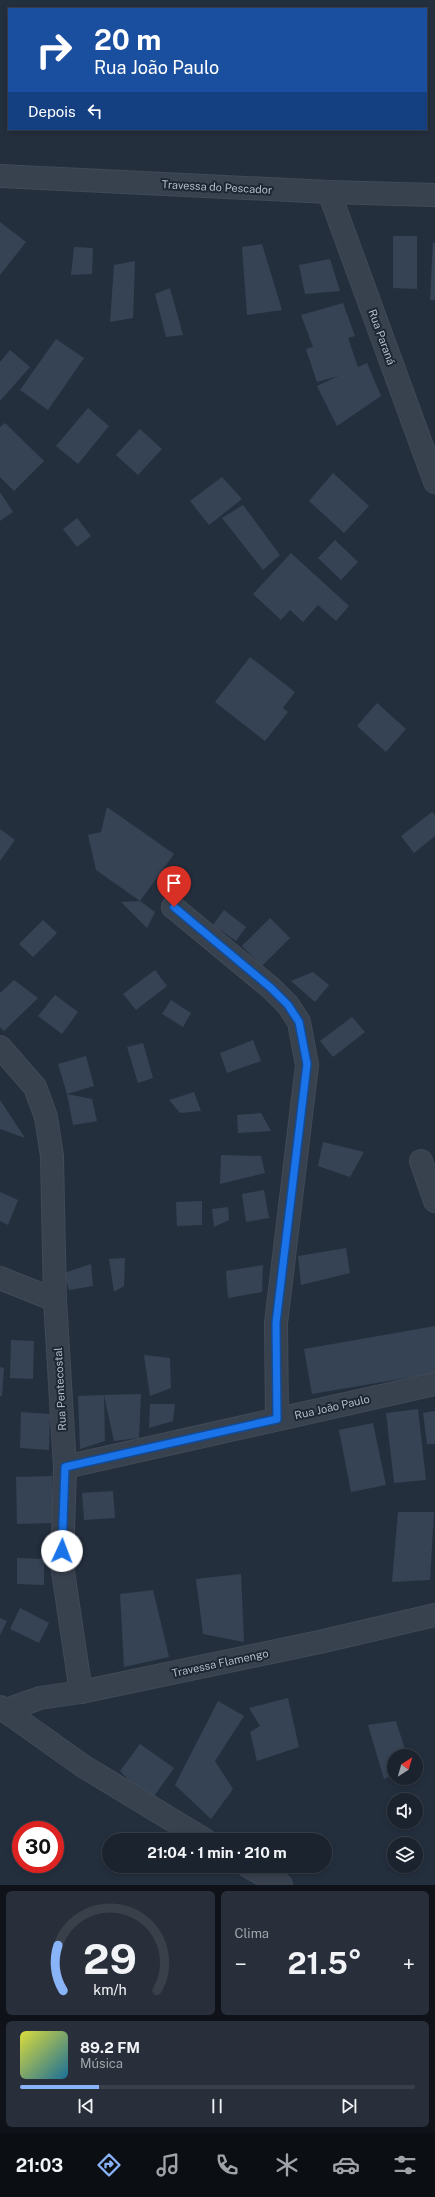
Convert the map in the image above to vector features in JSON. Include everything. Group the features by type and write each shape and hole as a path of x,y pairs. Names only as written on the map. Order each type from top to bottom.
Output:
{"street":[{"name":"Travessa do Pescador","path":"0,176 329,192 435,195"},
{"name":"Rua Paraná","path":"329,192 435,482"},
{"path":"174,907 271,988 288,1005 299,1022 307,1064 276,1323 277,1419"},
{"name":"Rua Pentecostal","path":"0,1047 35,1087 46,1117 52,1156 55,1300 65,1467 62,1565 81,1692"},
{"path":"421,1161 435,1201"},
{"path":"0,1278 55,1300"},
{"name":"Rua João Paulo","path":"65,1467 435,1384"},
{"name":"Travessa Flamengo","path":"3,1708 40,1698 81,1692 324,1641 435,1615"},
{"name":"Travessa Flamengo","path":"3,1708 83,1766 193,1833"},
{"path":"260,1873 281,1885"}],"building":[{"path":"0,222 26,242 0,275"},
{"path":"393,236 417,236 417,289 393,288"},
{"path":"433,243 435,243 435,300 430,300"},
{"path":"262,244 282,310 247,315 242,247"},
{"path":"74,247 93,248 92,274 71,275"},
{"path":"330,259 340,291 305,294 299,265"},
{"path":"135,261 133,318 110,322 114,265"},
{"path":"170,288 183,335 166,337 155,294"},
{"path":"343,303 355,336 348,338 358,367 367,363 381,396 337,426 317,386 338,376 317,382 306,349 313,347 301,315"},
{"path":"56,339 84,358 48,410 20,390"},
{"path":"10,350 30,367 0,401 0,362"},
{"path":"88,408 109,426 78,464 56,446"},
{"path":"5,423 44,461 14,491 0,477 0,427"},
{"path":"140,429 162,449 138,475 116,455"},
{"path":"333,473 369,506 344,533 309,501"},
{"path":"222,477 242,499 209,525 190,501"},
{"path":"0,492 13,512 0,521"},
{"path":"243,505 280,555 263,570 222,518"},
{"path":"77,518 91,536 77,547 63,529"},
{"path":"335,540 358,562 341,580 318,558"},
{"path":"291,553 349,606 336,621 318,605 303,622 290,610 281,620 253,594"},
{"path":"250,657 295,692 283,708 288,712 265,741 215,702"},
{"path":"377,703 406,729 386,752 357,726"},
{"path":"107,807 174,854 140,901 96,870 88,835 101,832"},
{"path":"432,812 435,815 435,836 414,853 401,836"},
{"path":"0,829 15,840 0,861"},
{"path":"140,901 155,912 147,928 121,902"},
{"path":"224,910 246,927 236,941 213,925"},
{"path":"270,918 290,938 262,966 242,946"},
{"path":"43,920 57,933 33,957 19,944"},
{"path":"155,970 167,986 136,1010 123,994"},
{"path":"313,972 329,985 315,1002 291,981"},
{"path":"14,980 38,998 4,1031 0,1027 0,993"},
{"path":"55,995 78,1012 62,1034 38,1016"},
{"path":"171,1000 191,1013 183,1027 162,1014"},
{"path":"352,1017 365,1032 333,1057 320,1041"},
{"path":"253,1040 261,1061 227,1073 220,1053"},
{"path":"143,1043 153,1078 138,1083 127,1047"},
{"path":"86,1056 94,1086 67,1094 58,1064"},
{"path":"194,1092 201,1111 180,1113 169,1100"},
{"path":"67,1094 92,1099 97,1121 73,1125"},
{"path":"0,1100 25,1138 0,1129"},
{"path":"261,1113 271,1131 238,1133 237,1115"},
{"path":"323,1142 364,1152 350,1177 318,1166"},
{"path":"221,1155 261,1156 265,1173 220,1184"},
{"path":"264,1190 269,1218 246,1222 242,1194"},
{"path":"0,1192 18,1200 8,1225 0,1221"},
{"path":"202,1201 202,1225 177,1226 176,1202"},
{"path":"228,1207 229,1220 214,1227 212,1209"},
{"path":"346,1248 350,1273 301,1285 298,1256"},
{"path":"125,1258 124,1286 114,1292 109,1259"},
{"path":"91,1264 93,1286 69,1290 64,1273"},
{"path":"263,1265 262,1292 228,1298 226,1271"},
{"path":"435,1326 435,1373 312,1394 304,1349"},
{"path":"11,1340 34,1341 33,1379 10,1378"},
{"path":"144,1355 170,1358 171,1388 150,1396"},
{"path":"0,1367 4,1368 2,1396 0,1396"},
{"path":"141,1394 139,1438 114,1441 104,1395"},
{"path":"104,1395 105,1441 80,1449 78,1396"},
{"path":"150,1404 175,1404 173,1421 149,1428"},
{"path":"418,1409 426,1480 394,1483 386,1413"},
{"path":"435,1411 435,1444 427,1444 423,1413"},
{"path":"21,1412 50,1414 49,1450 20,1448"},
{"path":"373,1423 386,1485 351,1492 339,1430"},
{"path":"52,1476 53,1523 17,1524 16,1477"},
{"path":"113,1491 115,1518 84,1520 82,1493"},
{"path":"398,1512 434,1512 430,1580 392,1582"},
{"path":"17,1558 44,1559 44,1585 17,1584"},
{"path":"241,1574 244,1642 203,1634 196,1579"},
{"path":"153,1590 169,1657 124,1667 120,1594"},
{"path":"20,1608 49,1623 39,1643 10,1629"},
{"path":"0,1618 7,1621 0,1635"},
{"path":"288,1698 299,1747 257,1761 250,1732 260,1726 249,1708"},
{"path":"218,1701 244,1716 215,1761 233,1789 211,1819 175,1785"},
{"path":"396,1721 405,1749 387,1749 387,1778 384,1779 368,1725"},
{"path":"140,1744 174,1768 150,1802 120,1771"}],"route":[{"path":"62,1551 65,1467 277,1419 276,1323 307,1064 305,1050 299,1022 288,1005 271,988 174,907"}]}
